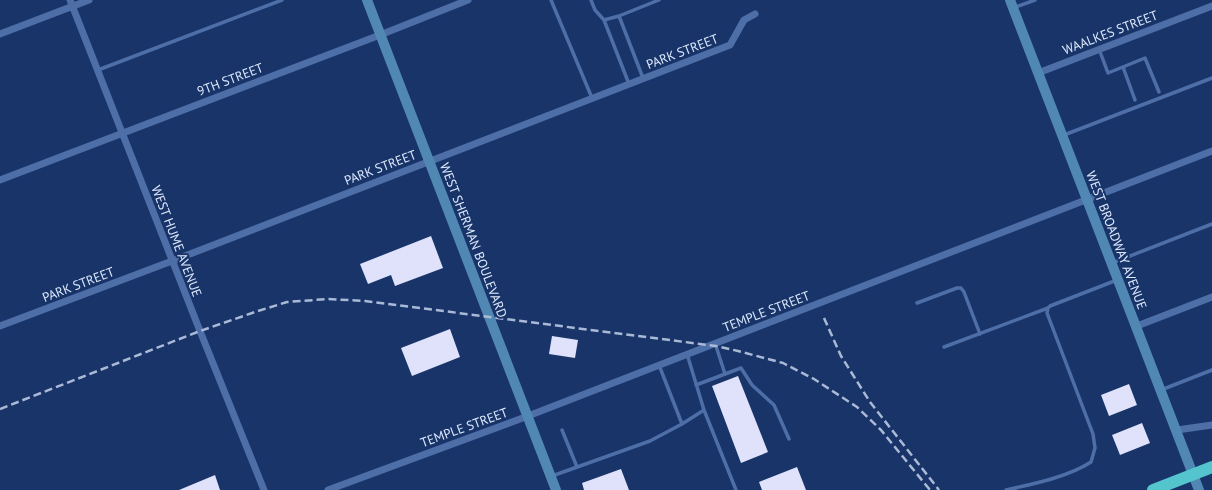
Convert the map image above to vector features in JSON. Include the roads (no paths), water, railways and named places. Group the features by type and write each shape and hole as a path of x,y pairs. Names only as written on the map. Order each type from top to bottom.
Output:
{"highway":[{"path":"1153,490 1212,467"}],"main road":[{"name":"WEST SHERMAN BOULEVARD","path":"367,0 556,490"},
{"name":"WEST BROADWAY AVENUE","path":"1011,4 1200,490"}],"street":[{"path":"0,34 72,3 89,0"},
{"name":"9TH STREET","path":"0,180 468,0"},
{"name":"WEST HUME AVENUE","path":"72,3 172,261 264,490"},
{"name":"WAALKES STREET","path":"1038,72 1212,6"},
{"name":"PARK STREET","path":"0,326 730,45 744,20 754,14"},
{"name":"TEMPLE STREET","path":"328,490 528,416 1212,151"},
{"path":"1137,326 1212,297"},
{"path":"1177,430 1212,425"}],"lane":[{"path":"98,70 282,0"},
{"path":"551,0 592,98"},
{"path":"591,0 595,10 604,20 629,84"},
{"path":"604,20 619,16 659,0"},
{"path":"1011,4 1035,0"},
{"path":"619,16 643,78"},
{"path":"1099,49 1108,73 1145,58 1159,92"},
{"path":"1123,67 1136,100"},
{"path":"1063,135 1212,78"},
{"path":"1112,263 1212,224"},
{"path":"944,347 1118,280"},
{"path":"917,303 957,288 961,288 964,292 980,334"},
{"path":"1006,490 1058,476 1083,467 1091,462 1095,448 1093,434 1047,313 1048,308"},
{"path":"715,343 725,374"},
{"path":"687,354 704,410 736,490"},
{"path":"659,365 682,424"},
{"path":"696,385 740,368 752,385 774,406 789,439"},
{"path":"1161,390 1212,370"},
{"path":"551,476 650,441 704,410"},
{"path":"562,430 577,467"}],"railway":[{"path":"0,409 200,331 287,302 328,299 365,301 716,346 783,363 814,379 857,407 881,430 930,490"},
{"path":"824,318 841,356 870,402 939,490"}]}
